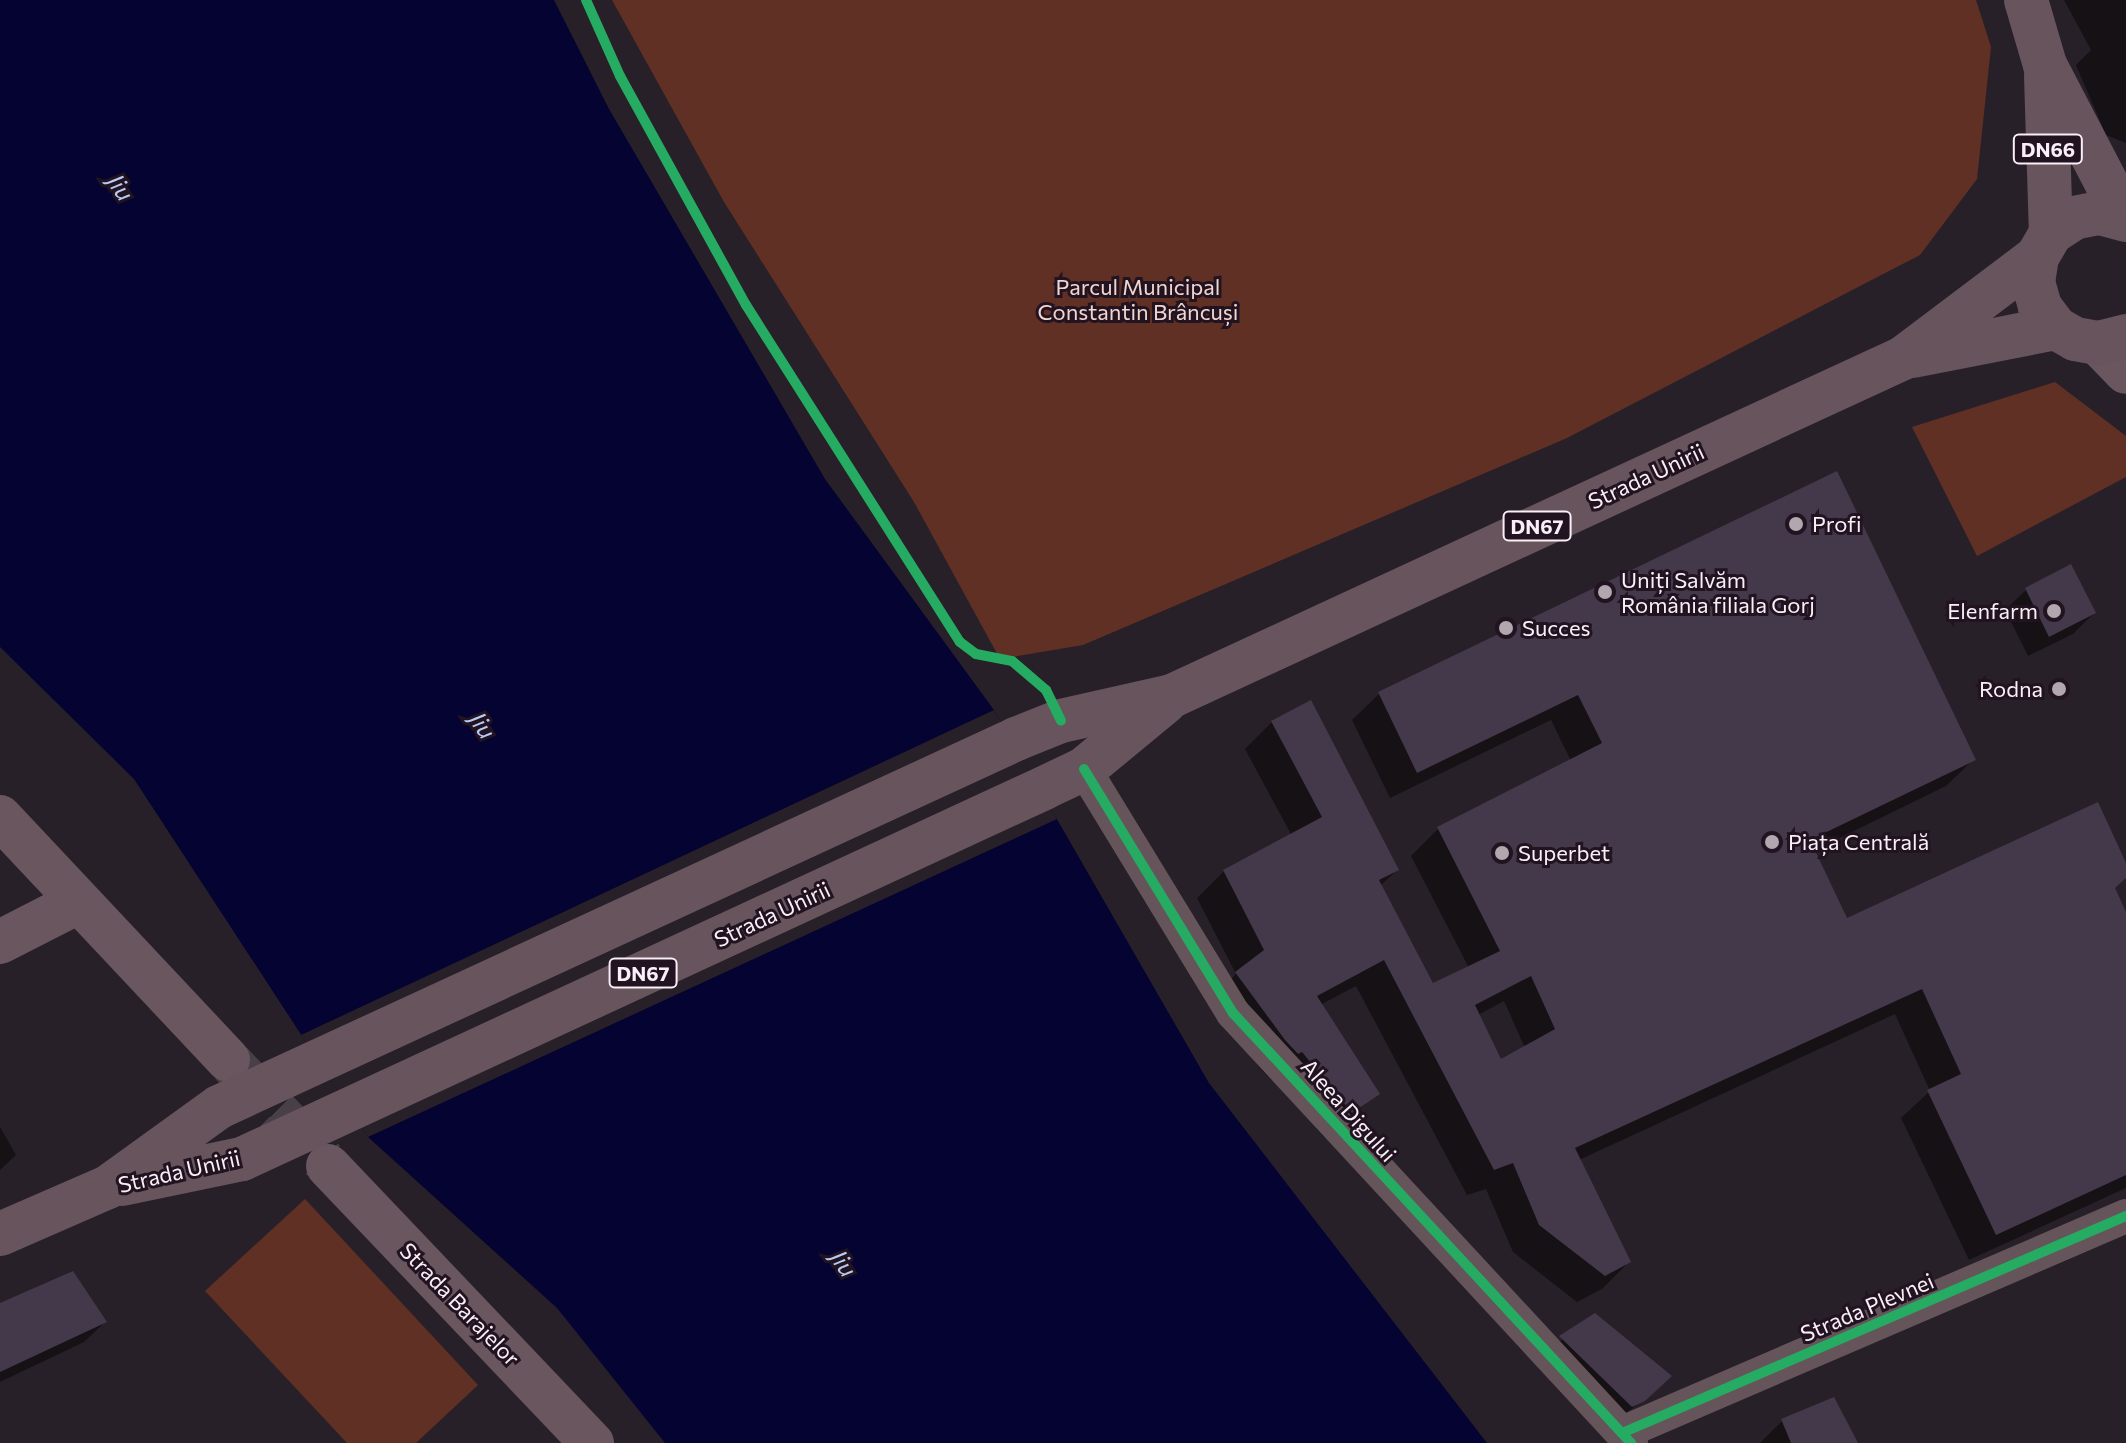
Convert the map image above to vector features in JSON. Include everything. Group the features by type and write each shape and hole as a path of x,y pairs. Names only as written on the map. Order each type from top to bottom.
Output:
{"main road":[{"name":"DN66","path":"2026,0 2045,65 2126,219"},
{"name":"DN66","path":"2044,245 2045,65"},
{"name":"Strada Unirii","path":"1903,358 2074,218 2099,213 2126,219"},
{"path":"2044,245 2036,295 2056,328 2117,350"},
{"name":"Strada Unirii","path":"108,1187 219,1107 1016,739 1061,721 1172,696 1903,358 2056,328"},
{"name":"Strada Unirii","path":"108,1187 242,1159 1084,769 1172,696"},
{"path":"0,817 228,1060"},
{"path":"0,942 78,902"},
{"name":"Strada Barajelor","path":"328,1166 592,1443"},
{"name":"DN67","path":"0,1234 108,1187"}],"street":[{"name":"Aleea Digului","path":"1084,769 1233,1013 1626,1438"},
{"name":"Strada Plevnei","path":"1626,1438 2126,1216"}],"green space":[{"name":"Parcul Municipal Constantin Brâncuși","path":"612,0 1976,0 1991,47 1977,179 1920,255 1567,438 1083,645 1000,659 914,502 724,202"},
{"path":"2055,382 2126,436 2126,477 1977,556 1912,427"},
{"path":"305,1199 478,1385 416,1443 347,1443 205,1291"}],"water":[{"name":"Jiu","path":"0,0 554,0 609,109 825,479 994,710 1209,1083 1487,1443 665,1443 557,1308 368,1137 134,779 0,647"}],"pier":[{"path":"994,710 1057,819 368,1137 301,1035"}],"building":[{"name":"Piața Centrală","path":"1837,471 1976,760 1810,840 1847,918 2098,802 2126,863 2126,878 2115,888 2126,912 2126,1175 1996,1235 1927,1090 1961,1074 1922,989 1575,1148 1631,1262 1605,1276 1539,1225 1513,1163 1494,1170 1384,960 1317,996 1380,1094 1352,1113 1302,1052 1298,1054 1285,1040 1235,972 1264,950 1223,870 1322,817 1271,721 1311,700 1399,870 1379,880 1433,983 1500,951 1437,827 1602,743 1578,695 1417,773 1378,692","holes":["1531,976 1555,1029 1501,1059 1475,1005"]},
{"path":"2071,564 2096,613 2049,637 2025,588"},
{"path":"73,1271 107,1322 0,1372 0,1303"},
{"path":"1595,1313 1672,1376 1645,1401 1632,1407 1559,1336"},
{"path":"1834,1397 1858,1443 1791,1443 1781,1419"}],"tunnel":[{"path":"231,1063 324,1161"}],"cycle path":[{"path":"586,0 620,76 746,305 960,642 976,654 1012,661 1046,690 1061,721"},
{"path":"1084,769 1233,1013 1631,1443"},
{"path":"1622,1433 2126,1216"}],"place":[{"name":"Profi","path":"1796,524"},
{"name":"Uniți Salvăm România filiala Gorj","path":"1605,592"},
{"name":"Elenfarm","path":"2054,611"},
{"name":"Succes","path":"1506,628"},
{"name":"Rodna","path":"2059,689"},
{"name":"Piața Centrală","path":"1772,842"},
{"name":"Superbet","path":"1502,853"}]}
